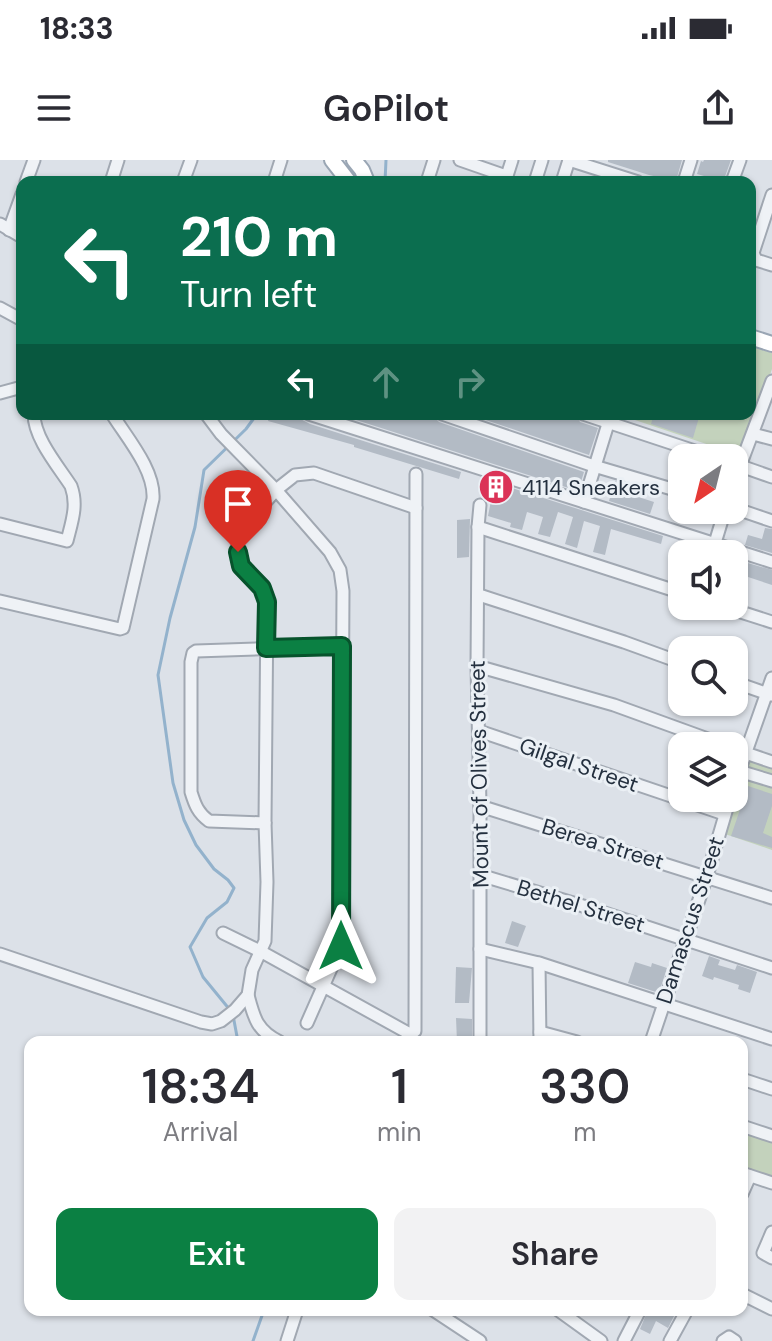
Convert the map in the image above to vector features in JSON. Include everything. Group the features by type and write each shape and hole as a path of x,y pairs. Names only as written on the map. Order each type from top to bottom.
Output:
{"main road":[{"path":"332,160 345,176"}],"street":[{"path":"460,160 499,176"},
{"path":"569,160 610,176"},
{"path":"590,176 593,167"},
{"path":"756,244 772,195"},
{"path":"5,227 16,206"},
{"path":"748,444 769,398 772,381"},
{"path":"0,524 67,541 75,508 74,495 38,434 34,420"},
{"path":"0,601 123,628 154,488 148,472 116,420"},
{"path":"210,420 330,552 340,570 343,591 341,946 307,1023"},
{"path":"328,420 705,540"},
{"path":"460,420 668,488"},
{"path":"584,502 609,420"},
{"path":"615,420 679,444"},
{"path":"753,434 772,439"},
{"path":"748,469 772,477"},
{"path":"262,1036 248,995 252,970 265,941 267,602 262,588 241,566 237,541 241,530 276,490 295,475 314,473 416,508"},
{"path":"223,933 410,1034 415,1031 416,474"},
{"name":"Mount of Olives Street","path":"480,505 477,666 480,1036"},
{"path":"748,513 772,521"},
{"path":"478,527 668,588"},
{"path":"748,554 772,562"},
{"path":"479,595 668,658"},
{"path":"748,614 772,622"},
{"path":"265,823 209,821 198,811 191,792 193,653 342,646"},
{"path":"477,666 614,705 688,732"},
{"path":"748,734 770,694 772,678"},
{"path":"748,687 770,694"},
{"name":"Gilgal Street","path":"479,731 724,814"},
{"path":"748,754 772,762"},
{"path":"748,774 772,781"},
{"name":"Berea Street","path":"480,806 772,898"},
{"name":"Damascus Street","path":"653,1036 707,876 724,814"},
{"name":"Bethel Street","path":"480,875 772,968"},
{"path":"480,949 539,963 772,1039"},
{"path":"0,954 212,1024 221,1021 248,995"},
{"path":"539,963 540,1036"},
{"path":"748,1081 772,1089"},
{"path":"748,1128 772,1136"},
{"path":"748,1176 772,1183"},
{"path":"772,1232 763,1253 772,1258"},
{"path":"748,1297 772,1309"},
{"path":"293,1341 287,1340 295,1316"},
{"path":"442,1316 480,1341"},
{"path":"566,1316 601,1341"},
{"path":"624,1341 637,1316"},
{"path":"670,1341 684,1316"},
{"path":"723,1341 729,1337 735,1341"}],"green space":[{"path":"756,348 772,353 772,369 756,415"},
{"path":"635,420 754,420 746,444 706,444"},
{"path":"748,758 772,766 772,850 722,833 729,812 748,812"},
{"path":"748,1132 772,1139 772,1181 748,1174"}],"building":[{"path":"682,160 677,176 654,176 608,162"},
{"path":"731,160 725,176 697,174 703,162"},
{"path":"302,420 461,472 459,479 268,421"},
{"path":"356,420 437,420 584,472 578,491"},
{"path":"486,420 579,420 598,428 589,455"},
{"path":"652,420 698,420 693,438 651,424"},
{"path":"490,481 663,536 661,544 611,529 605,555 593,552 600,526 584,521 577,548 565,544 573,517 558,512 550,537 538,534 543,517 527,512 522,530 510,527 511,523 488,516 493,491 487,490"},
{"path":"615,481 634,487 632,495 654,502 650,514 609,501"},
{"path":"470,519 469,557 457,558 457,520"},
{"path":"765,528 772,529 772,553 748,546 748,535 762,539"},
{"path":"748,563 772,570 772,585 748,577"},
{"path":"748,786 772,794 772,806 763,833 772,837 772,848 731,836 739,812 748,812"},
{"path":"512,921 526,926 518,947 505,943"},
{"path":"709,956 720,960 718,965 735,970 737,965 757,972 750,993 738,989 739,985 702,976"},
{"path":"635,962 667,968 659,993 628,983"},
{"path":"456,967 472,968 469,1003 455,1003"},
{"path":"456,1018 472,1019 472,1036 457,1036"},
{"path":"645,1316 674,1316 668,1328 656,1321 650,1334 640,1329"}],"waterway":[{"path":"385,176 386,160"},
{"path":"230,1010 203,977 190,947 207,918 227,902 234,888 214,869 196,845 184,820 173,783 158,675 195,527 204,470 253,420"},
{"path":"233,1015 237,1036"},
{"path":"253,1341 262,1316"}],"place":[{"name":"4114 Sneakers","path":"496,487"}],"route":[{"path":"238,552 241,566 262,588 267,602 266,648 342,646 341,946"}]}
